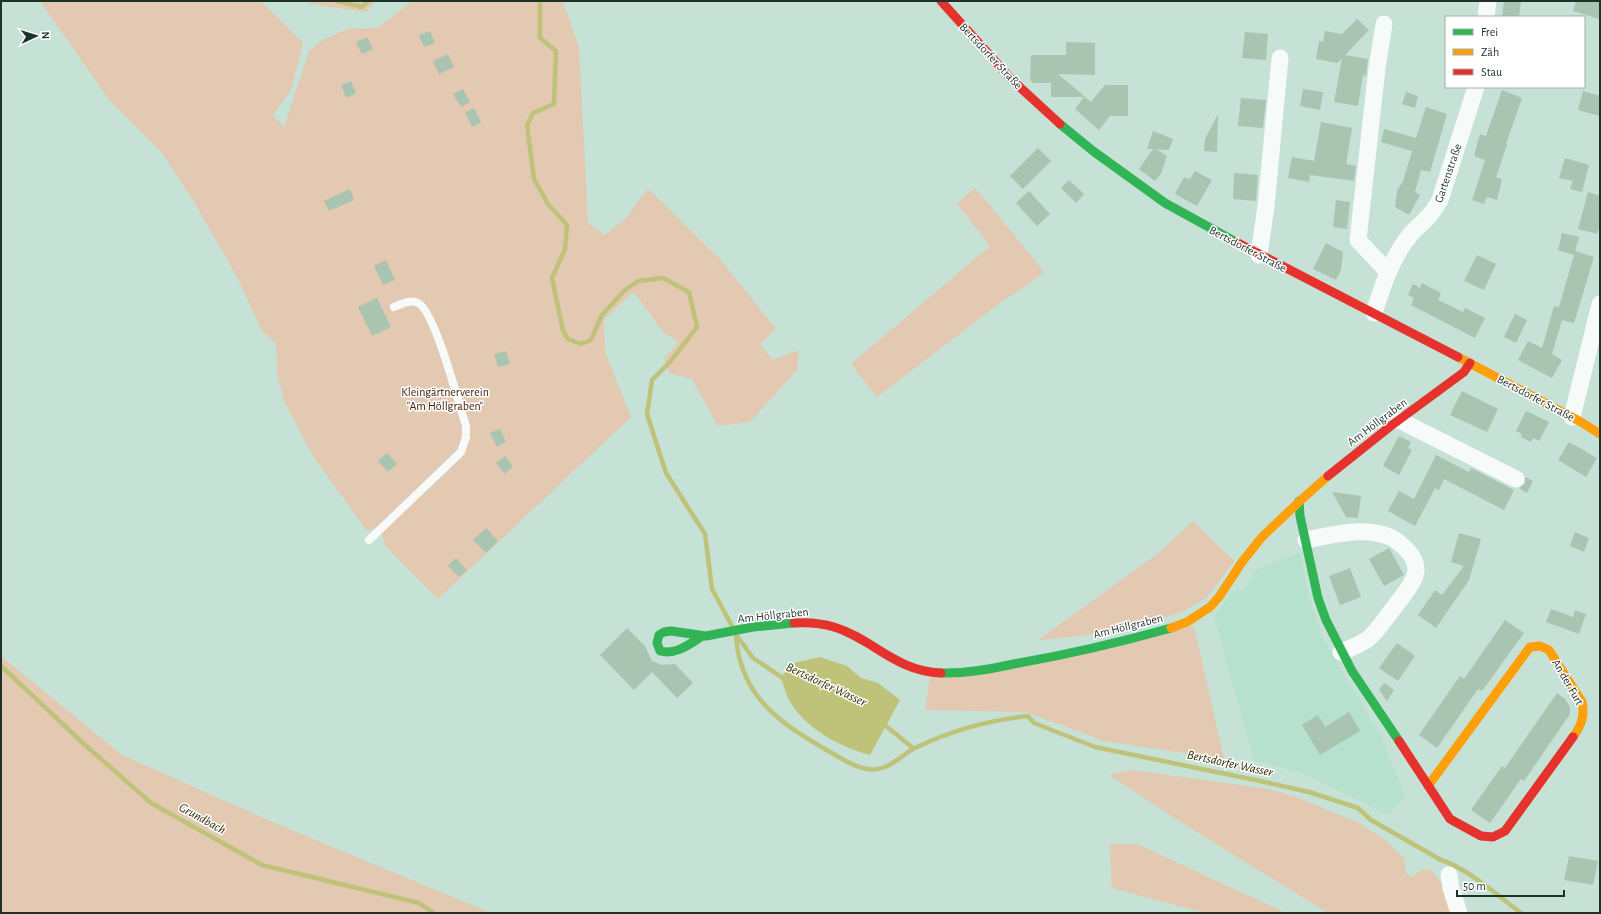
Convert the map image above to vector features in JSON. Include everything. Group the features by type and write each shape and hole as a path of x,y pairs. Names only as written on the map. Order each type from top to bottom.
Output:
{"street":[{"name":"Bertsdorfer Straße","path":"941,1 1012,80 1049,115 1093,151 1165,203 1259,255 1470,362 1572,417 1600,434"},
{"path":"1486,16 1488,1"},
{"path":"1384,24 1377,68 1358,240 1388,272"},
{"path":"1259,255 1266,206 1280,58"},
{"name":"Gartenstraße","path":"1374,313 1388,272 1398,253 1410,236 1433,213 1440,200 1476,88"},
{"path":"1572,417 1600,304"},
{"name":"Am Höllgraben","path":"701,637 806,622 820,623 835,628 886,657 918,670 935,673 954,673 980,670 1055,656 1181,625 1211,607 1223,592 1236,569 1252,549 1299,501 1344,462 1464,372 1470,362"},
{"path":"1399,420 1516,479"},
{"name":"An der Furt","path":"1299,501 1300,516 1318,598 1326,620 1341,652 1352,670 1428,786 1450,819 1481,836 1493,837 1505,831 1580,726 1584,711 1582,702 1549,650 1543,646 1537,645 1530,648 1428,786"},
{"path":"1306,540 1345,532 1380,534 1391,537 1414,558 1416,575 1405,593 1374,633 1367,640 1341,652"},
{"path":"1449,875 1451,888 1459,913"}],"lane":[{"path":"369,540 461,452 466,437 466,426 441,346 426,311 419,303 411,301 394,307"},
{"path":"1589,427 1600,423"}],"shaded area":[{"path":"1300,552 1308,594 1322,637 1380,735 1405,795 1389,815 1307,775 1254,760 1214,617 1233,591 1245,590 1256,570"}],"green space":[{"name":"Kleingärtnerverein \"Am Höllgraben\"","path":"40,1 263,1 263,3 303,43 291,90 273,115 284,127 309,51 323,40 347,29 377,28 413,1 563,1 579,48 588,223 605,235 625,219 648,189 720,259 776,329 760,344 772,360 799,350 797,370 750,422 718,426 692,379 669,373 664,358 679,342 663,332 634,292 604,319 605,352 631,417 438,599 386,547 382,535 375,528 367,531 313,456 285,403 277,374 276,343 262,331 237,277 197,207 163,154 110,101"},
{"path":"306,1 375,1 367,12 310,4"},
{"path":"975,188 1044,272 1004,300 877,397 851,364 990,246 957,204"},
{"path":"1193,521 1234,561 1207,597 1182,612 1153,621 1081,636 1038,640 1160,552"},
{"path":"1194,626 1224,759 1104,741 1026,712 925,710 930,676"},
{"path":"1,656 122,755 277,824 491,913 1,913"},
{"path":"1132,770 1268,789 1293,796 1359,823 1385,840 1404,858 1406,873 1410,877 1425,869 1432,871 1443,885 1456,913 1328,913 1184,824 1109,775"},
{"path":"1110,844 1137,844 1286,913 1205,913 1112,888"}],"water":[{"path":"820,657 847,666 861,678 878,683 900,700 870,755 847,747 826,736 806,721 789,700 781,677 794,663"}],"building":[{"path":"1504,1 1521,1 1519,16 1502,16"},
{"path":"1576,1 1600,1 1600,19 1573,11"},
{"path":"1357,19 1369,30 1345,55 1368,59 1366,76 1363,75 1358,106 1334,102 1342,58 1337,63 1316,59 1319,41 1323,42 1325,31 1342,34"},
{"path":"430,31 435,43 424,47 419,35"},
{"path":"1245,32 1268,34 1266,60 1242,58"},
{"path":"367,37 373,49 362,54 356,42"},
{"path":"1066,42 1095,43 1095,75 1058,74 1091,102 1105,85 1128,85 1128,116 1110,116 1099,130 1075,109 1084,97 1051,97 1051,83 1033,83 1030,80 1031,55 1066,55"},
{"path":"448,54 454,67 439,74 433,61"},
{"path":"351,81 356,93 346,98 341,85"},
{"path":"463,89 470,102 461,107 453,94"},
{"path":"1303,89 1323,92 1320,110 1300,106"},
{"path":"1502,90 1522,98 1496,177 1502,179 1497,200 1487,197 1484,204 1472,200 1485,160 1474,156 1480,134 1486,136"},
{"path":"1583,91 1600,96 1600,116 1578,110"},
{"path":"1406,92 1418,96 1415,108 1402,104"},
{"path":"1241,98 1266,100 1263,128 1238,126"},
{"path":"1426,107 1447,114 1430,172 1421,170 1415,192 1420,195 1409,215 1395,207 1397,191 1403,181 1412,151 1381,142 1384,129 1416,138"},
{"path":"474,108 481,122 472,127 465,113"},
{"path":"1218,114 1217,152 1204,151 1205,139"},
{"path":"1321,122 1352,128 1346,164 1356,166 1354,181 1310,175 1309,182 1288,178 1292,157 1314,161"},
{"path":"1153,131 1173,139 1169,150 1156,149 1167,156 1161,174 1155,181 1139,169 1153,149 1147,149"},
{"path":"1038,148 1051,161 1023,189 1010,176"},
{"path":"1565,158 1589,165 1582,192 1570,189 1573,181 1559,178"},
{"path":"1195,171 1212,180 1197,206 1175,194 1184,177 1190,179"},
{"path":"1234,173 1258,175 1256,201 1233,199"},
{"path":"1069,180 1084,194 1076,203 1061,188"},
{"path":"350,189 354,200 329,211 324,201"},
{"path":"1029,191 1050,214 1037,226 1016,203"},
{"path":"1588,192 1600,196 1600,224 1597,234 1578,229"},
{"path":"1336,200 1350,202 1347,229 1333,227"},
{"path":"1562,233 1579,237 1575,251 1594,257 1574,323 1562,320 1552,354 1562,360 1552,378 1518,360 1528,341 1542,348 1554,306 1559,307 1574,255 1558,250"},
{"path":"1326,243 1343,252 1341,270 1336,280 1313,269"},
{"path":"1477,255 1496,264 1484,290 1464,281"},
{"path":"386,260 395,280 383,285 374,266"},
{"path":"1422,283 1441,293 1438,300 1463,312 1465,308 1485,318 1475,338 1411,305 1414,298 1408,295 1413,284 1420,288"},
{"path":"377,298 391,327 372,336 358,307"},
{"path":"1515,314 1527,320 1516,343 1504,337"},
{"path":"506,351 510,364 498,367 494,354"},
{"path":"1462,391 1498,409 1487,432 1450,415"},
{"path":"1526,411 1549,422 1539,441 1533,438 1531,442 1521,437 1522,434 1516,431"},
{"path":"500,429 506,442 497,447 490,433"},
{"path":"1399,436 1411,442 1408,448 1412,450 1399,475 1383,466"},
{"path":"1569,442 1597,458 1586,477 1558,460"},
{"path":"387,453 397,464 388,472 378,461"},
{"path":"1436,455 1469,472 1471,468 1514,490 1504,510 1444,479 1439,490 1435,488 1415,526 1388,511 1399,491 1414,499"},
{"path":"505,456 513,467 504,474 496,463"},
{"path":"1525,477 1533,481 1527,493 1519,488 1525,484"},
{"path":"1332,492 1361,496 1358,518 1346,517"},
{"path":"486,528 498,541 486,553 473,540"},
{"path":"1575,532 1589,538 1584,552 1570,546"},
{"path":"1459,533 1481,539 1469,580 1436,628 1418,615 1435,590 1442,595 1464,566 1451,562"},
{"path":"1389,548 1404,575 1384,586 1369,559"},
{"path":"456,558 467,570 459,577 448,566"},
{"path":"1350,568 1361,597 1340,605 1329,576"},
{"path":"1551,609 1573,617 1575,610 1586,614 1579,634 1546,622"},
{"path":"1505,620 1524,633 1482,691 1478,689 1437,748 1419,735 1460,676 1464,679"},
{"path":"627,628 645,646 652,661 662,665 675,664 693,683 677,698 652,672 634,690 600,655"},
{"path":"1397,643 1415,656 1398,681 1379,668"},
{"path":"1384,683 1394,690 1387,701 1379,690"},
{"path":"1557,693 1565,699 1570,707 1570,714 1524,781 1521,779 1490,823 1471,810 1502,766 1505,768"},
{"path":"1349,712 1360,731 1320,755 1302,725 1318,715 1325,727"},
{"path":"1569,856 1598,861 1593,885 1564,880"}],"waterway":[{"name":"Bertsdorfer Wasser","path":"337,1 362,7 368,1"},
{"name":"Bertsdorfer Wasser","path":"540,1 540,38 556,51 554,104 533,113 527,125 534,179 548,204 567,225 565,249 552,278 563,331 568,339 581,344 591,340 602,315 625,290 638,281 663,278 689,292 697,327 670,362 652,380 647,414 666,473 705,534 712,589 732,626"},
{"name":"Bertsdorfer Wasser","path":"736,636 739,657 745,676 766,706 795,731 853,765 865,769 883,768 915,748 942,736 984,723 1028,716 1034,723 1095,747 1309,792 1358,808 1371,820 1472,876 1521,913"},
{"name":"Bertsdorfer Wasser","path":"737,636 753,658 786,680"},
{"name":"Grundbach","path":"1,666 84,744 151,803 262,865 419,903 434,913"},
{"name":"Bertsdorfer Wasser","path":"882,724 913,748"}],"traffic: fast":[{"path":"1060,124 1093,151 1165,203 1236,242"},
{"path":"1299,501 1300,516 1318,598 1326,620 1352,671 1399,741"},
{"path":"701,637 687,646 671,652 660,651 657,643 659,635 664,632 671,631 706,636 753,627 794,623"},
{"path":"941,673 961,673 1038,659 1095,647 1171,628"}],"traffic: slow":[{"path":"1458,357 1581,422 1600,434"},
{"path":"1171,628 1187,622 1210,607 1219,597 1242,562 1262,537 1328,476"},
{"path":"1428,786 1530,647 1540,646 1549,650 1582,702 1582,721 1573,737"}],"traffic: jam":[{"path":"941,1 1012,80 1060,124"},
{"path":"1236,242 1458,357"},
{"path":"1328,476 1392,425 1464,372 1470,363"},
{"path":"794,623 814,623 834,627 848,632 910,667 941,673"},
{"path":"1399,741 1450,819 1481,836 1493,837 1505,831 1573,737"}]}
